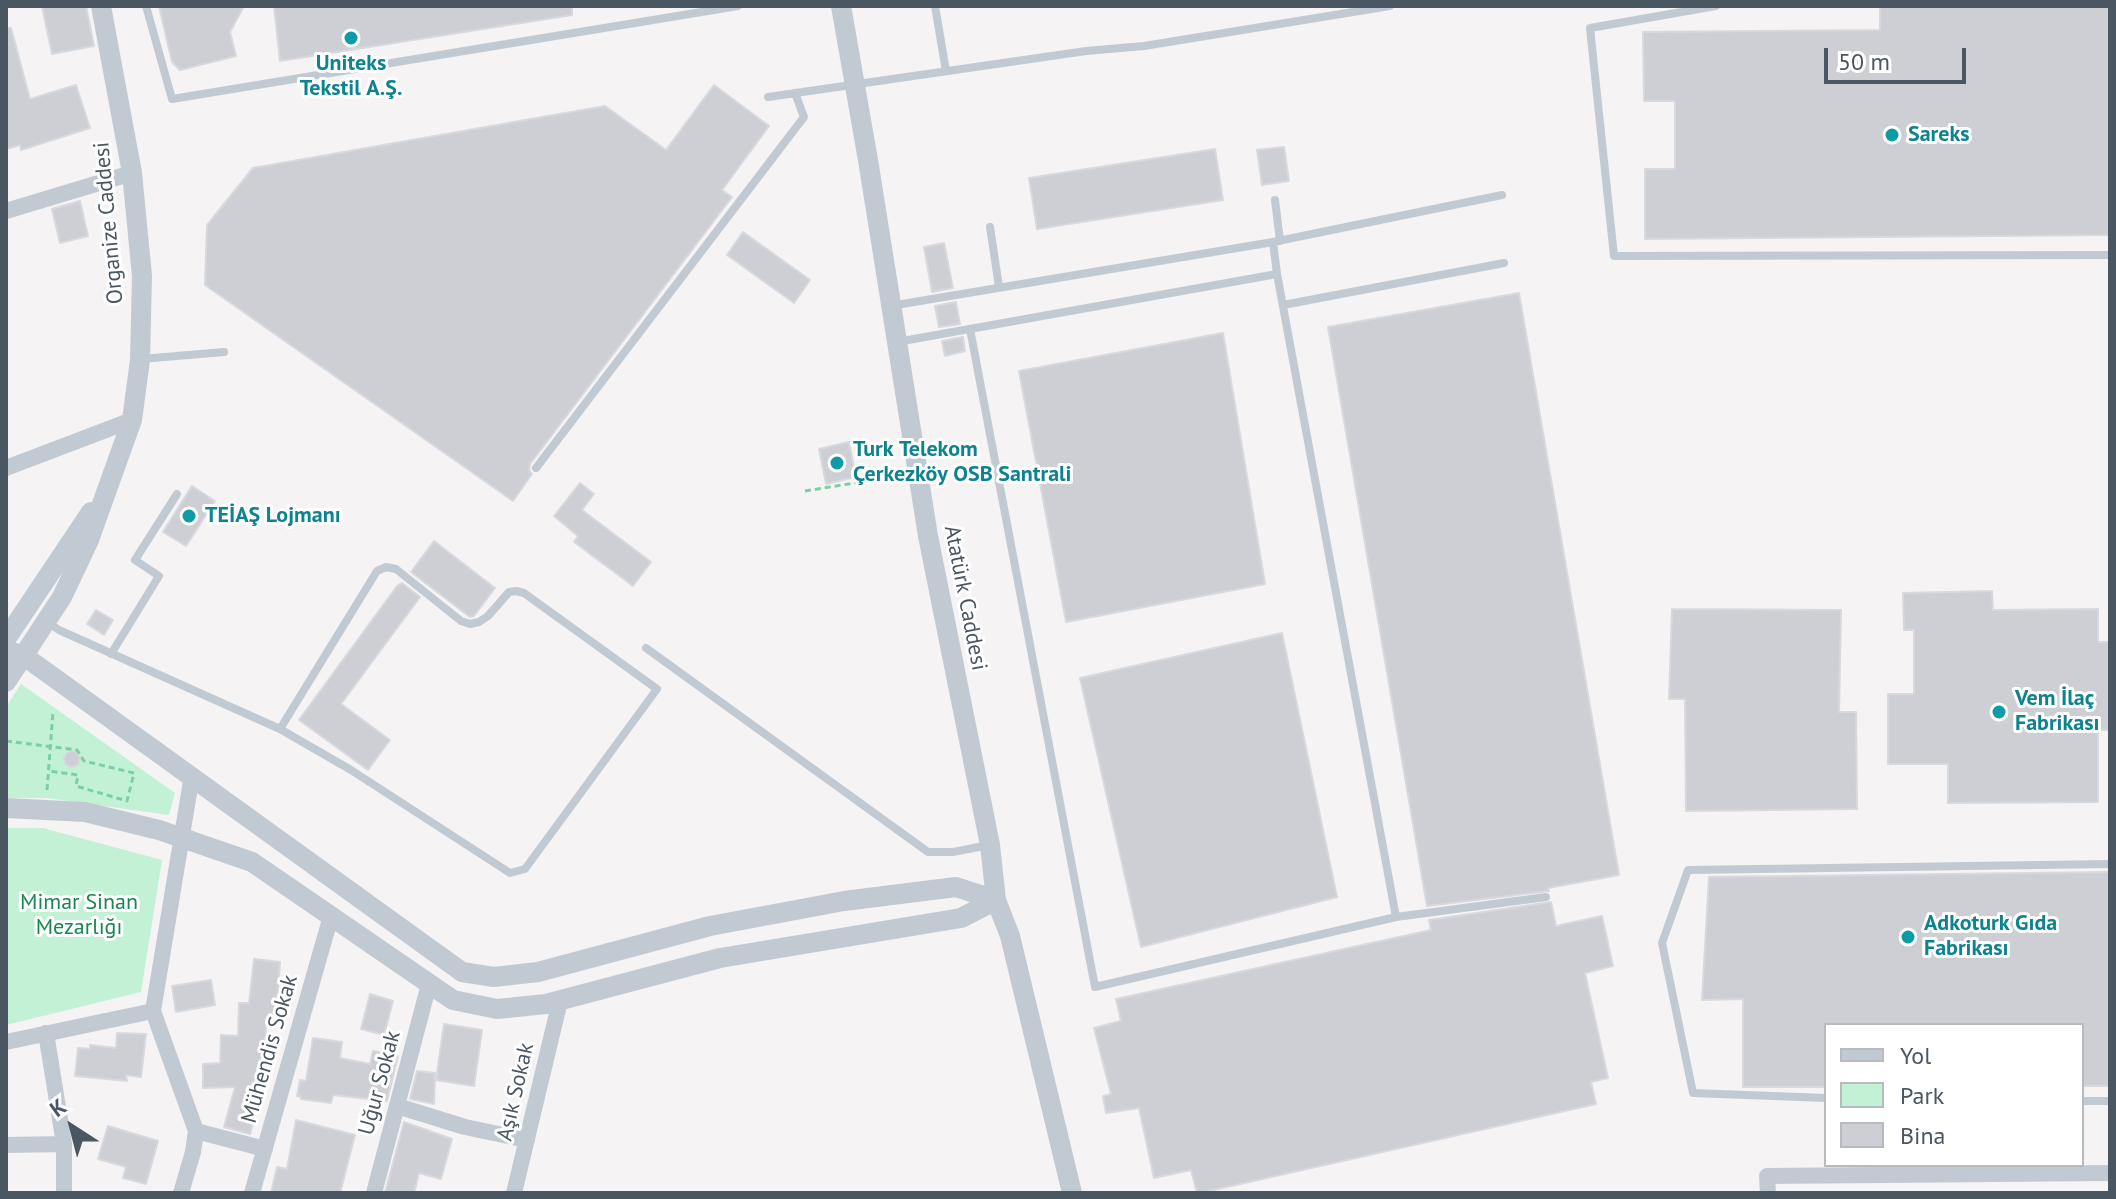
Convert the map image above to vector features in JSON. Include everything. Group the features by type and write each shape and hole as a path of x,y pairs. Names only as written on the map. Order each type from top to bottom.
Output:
{"street":[{"name":"Organize Caddesi","path":"101,6 132,173 142,276 140,360 132,420 111,482"},
{"name":"Atatürk Caddesi","path":"841,6 928,536 990,845 996,900 1010,936 1072,1193"},
{"path":"6,211 132,173"},
{"path":"6,468 132,420"},
{"path":"6,682 15,653 46,621 62,597 111,482"},
{"path":"6,639 111,482"},
{"path":"15,653 192,775 462,972 494,977 538,972 710,926 844,901 956,887 996,900"},
{"path":"181,1193 196,1131 153,1011 192,775"},
{"path":"6,808 85,812 183,838 252,862 453,1000 497,1009 560,1001 720,958 961,918 996,900"},
{"name":"Mühendis Sokak","path":"252,1193 331,916"},
{"name":"Uğur Sokak","path":"374,1193 429,984"},
{"name":"Aşık Sokak","path":"514,1193 560,1001"},
{"path":"6,1042 153,1011"},
{"path":"46,1033 64,1144 64,1193"},
{"path":"397,1106 465,1127 527,1140"},
{"path":"196,1131 265,1149"},
{"path":"6,1145 64,1144"},
{"path":"1768,1193 1767,1176 2110,1173"}],"lane":[{"path":"146,6 172,99 738,6"},
{"path":"935,6 946,71"},
{"path":"768,97 1144,46 1390,6"},
{"path":"1716,6 1590,28 1614,256 2110,255"},
{"path":"536,468 804,117 795,93"},
{"path":"890,306 1276,241 1502,195"},
{"path":"1275,200 1277,274 1396,917"},
{"path":"990,227 999,287"},
{"path":"1283,305 1504,263"},
{"path":"896,343 1277,274"},
{"path":"970,329 1095,987 1396,917 1546,897"},
{"path":"140,360 224,352"},
{"path":"111,654 159,576 135,560 177,494"},
{"path":"46,621 59,630 280,729 351,770 510,873 525,869 657,689 524,593 509,592 488,616 470,624 461,621 396,569 386,567 377,571 280,729"},
{"path":"646,648 928,852 953,852 990,845"},
{"path":"1824,1098 1693,1093 1662,943 1688,870 2110,864"},
{"path":"2084,1101 2110,1101"}],"path":[{"path":"805,491 898,476"},
{"path":"47,798 53,712"},
{"path":"6,741 77,750 84,761 134,773 127,801 76,786 78,775 49,771"}],"green space":[{"path":"21,684 175,793 169,815 47,798 6,798 6,707"},
{"name":"Mimar Sinan Mezarlığı","path":"6,828 43,828 162,860 141,992 6,1025"}],"building":[{"path":"42,6 86,6 94,46 52,54"},
{"path":"159,6 244,6 230,32 236,56 180,70 172,62"},
{"name":"Uniteks Tekstil A.Ş.","path":"274,6 572,6 572,15 280,61"},
{"name":"Sareks","path":"1880,6 2110,6 2110,235 1645,239 1645,169 1675,169 1675,101 1644,101 1643,32 1880,30"},
{"path":"6,28 11,28 30,99 76,85 90,128 21,150 20,145 6,149"},
{"path":"714,85 769,126 722,190 732,197 530,464 532,474 513,501 205,285 207,225 253,168 605,106 666,150"},
{"path":"1284,147 1289,181 1262,185 1257,150"},
{"path":"1215,149 1223,200 1037,229 1029,178"},
{"path":"80,201 88,236 60,243 52,209"},
{"path":"743,232 810,280 794,303 727,255"},
{"path":"944,243 953,288 932,292 924,247"},
{"path":"1519,293 1619,875 1548,888 1549,891 1427,906 1328,327"},
{"path":"956,302 960,324 939,327 935,306"},
{"path":"1223,333 1265,584 1066,622 1019,371"},
{"path":"963,337 965,351 945,356 942,341"},
{"name":"Turk Telekom Çerkezköy OSB Santrali","path":"849,442 856,477 826,484 819,449"},
{"path":"580,483 594,494 582,510 651,562 633,586 574,542 578,536 554,516"},
{"name":"TEİAŞ Lojmanı","path":"192,486 215,501 186,546 163,532"},
{"path":"434,541 495,588 474,616 470,617 411,572"},
{"path":"402,583 420,597 341,704 390,740 368,770 299,720"},
{"name":"Vem İlaç Fabrikası","path":"1992,591 1993,610 2098,609 2098,642 2110,642 2110,730 2098,730 2098,802 1948,803 1948,764 1888,764 1888,694 1914,694 1914,630 1904,630 1903,593"},
{"path":"1672,609 1841,610 1839,712 1856,712 1857,809 1686,811 1685,699 1669,699"},
{"path":"96,610 113,620 104,635 87,624"},
{"path":"1282,633 1337,897 1141,947 1080,678"},
{"path":"72,751 78,753 78,765 72,767 66,765 64,759 66,753"},
{"name":"Adkoturk Gıda Fabrikası","path":"2110,872 2110,1086 2084,1086 2084,1023 1824,1023 1824,1087 1743,1087 1743,999 1702,1000 1709,877"},
{"path":"1551,902 1556,926 1602,916 1613,966 1585,973 1608,1078 1591,1082 1596,1104 1200,1193 1197,1193 1191,1170 1154,1178 1139,1108 1106,1113 1103,1096 1111,1094 1094,1028 1121,1021 1116,999 1431,930 1429,920"},
{"path":"254,959 280,962 276,1026 266,1026 260,1097 250,1134 224,1127 235,1087 203,1088 203,1064 220,1063 221,1035 238,1036 239,1003 249,1003"},
{"path":"211,980 215,1005 176,1012 172,986"},
{"path":"370,994 393,1001 384,1035 361,1029"},
{"path":"444,1024 482,1030 474,1086 436,1080"},
{"path":"117,1033 146,1034 141,1077 126,1075 127,1081 75,1076 78,1048 90,1049 90,1045 116,1048"},
{"path":"313,1038 342,1042 340,1058 370,1064 373,1051 398,1056 387,1101 333,1095 331,1103 297,1096 300,1080 306,1081"},
{"path":"417,1071 435,1073 434,1104 410,1099"},
{"path":"296,1120 355,1135 340,1193 271,1193 277,1167 287,1169"},
{"path":"404,1122 452,1139 441,1179 419,1173 414,1193 385,1193"},
{"path":"108,1126 158,1141 146,1184 123,1178 126,1167 98,1159"}],"place":[{"name":"Uniteks Tekstil A.Ş.","path":"351,38"},
{"name":"Sareks","path":"1892,135"},
{"name":"Turk Telekom Çerkezköy OSB Santrali","path":"837,463"},
{"name":"TEİAŞ Lojmanı","path":"189,516"},
{"name":"Vem İlaç Fabrikası","path":"1999,712"},
{"name":"Adkoturk Gıda Fabrikası","path":"1908,937"}]}
